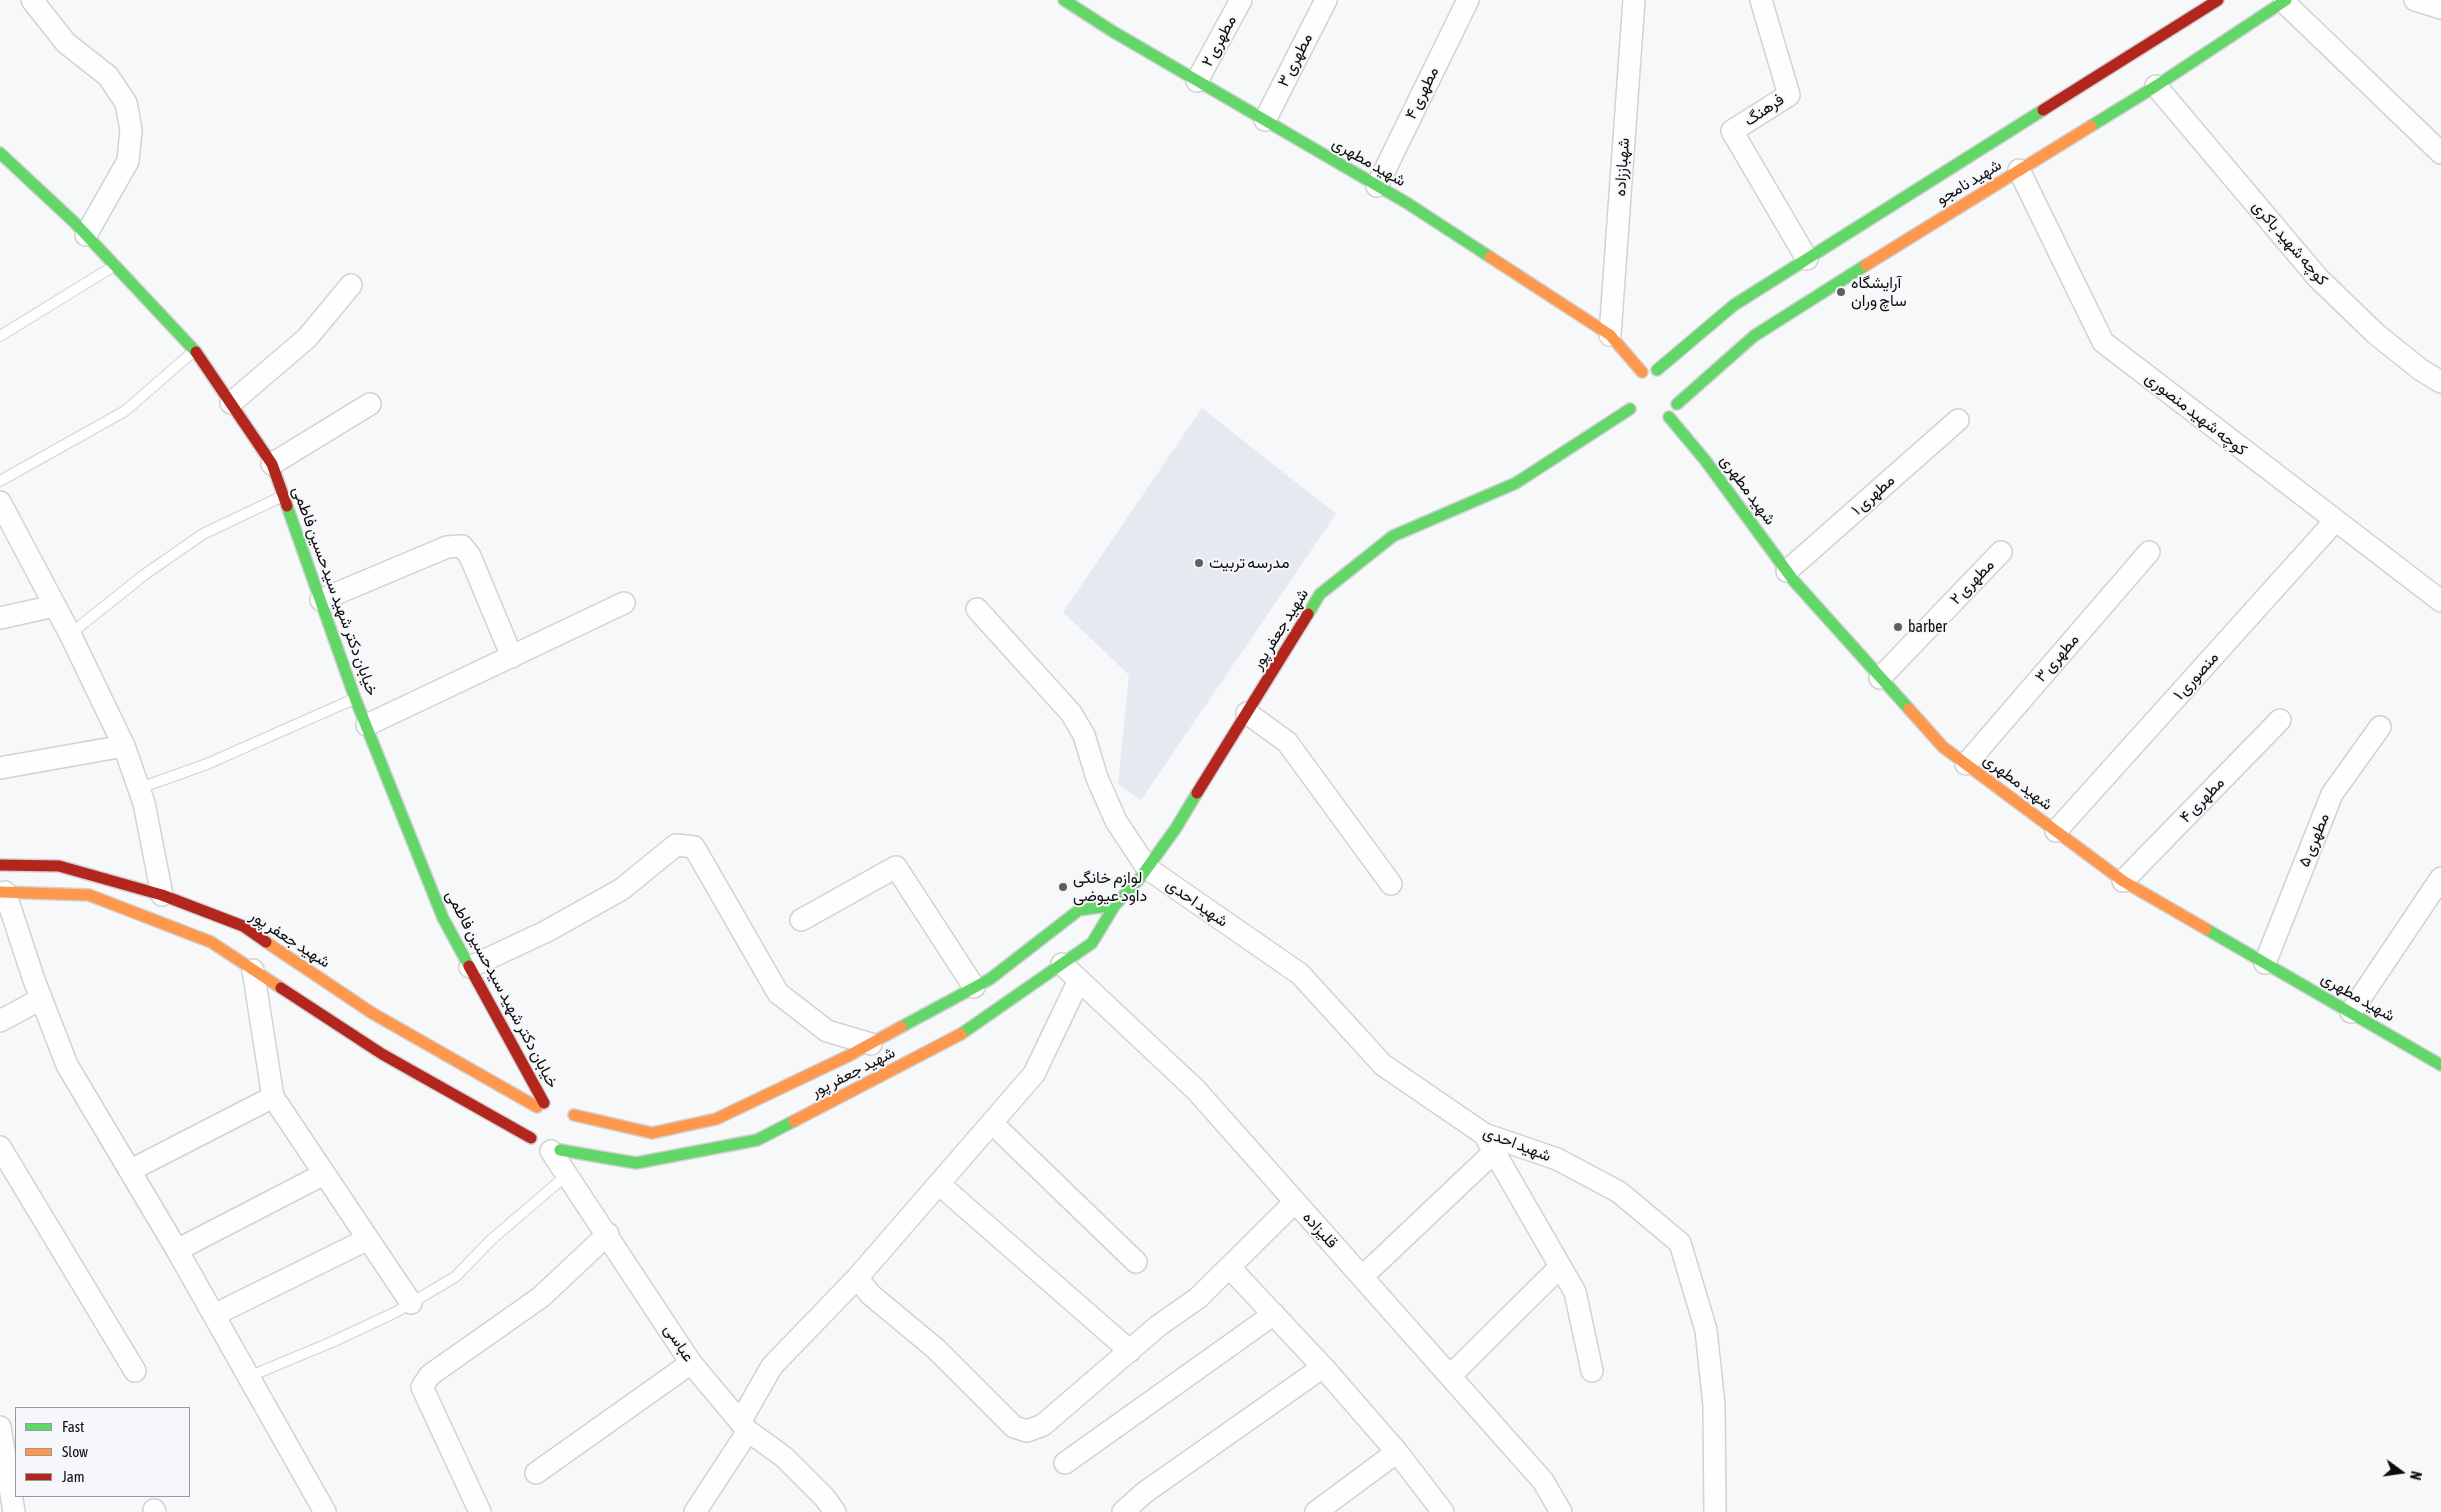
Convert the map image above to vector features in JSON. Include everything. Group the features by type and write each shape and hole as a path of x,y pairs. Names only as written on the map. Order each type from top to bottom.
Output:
{"street":[{"path":"32,0 66,43 108,76 126,103 131,130 128,161 86,234"},
{"name":"شهید مطهری","path":"1064,0 1112,31 1377,186 1610,335 1642,372"},
{"name":"مطهری ۲","path":"1197,81 1241,0"},
{"name":"مطهری ۳","path":"1265,120 1326,0"},
{"name":"مطهری ۴","path":"1377,186 1468,0"},
{"name":"شهباززاده","path":"1610,335 1634,0"},
{"name":"فرهنگ","path":"1761,0 1789,95 1732,132 1808,259"},
{"name":"شهید نامجو","path":"1657,370 1734,305 2218,0"},
{"path":"2414,0 2441,8"},
{"path":"2285,1 2441,153"},
{"name":"شهید نامجو","path":"1677,404 1754,336 2156,86 2285,1"},
{"name":"کوچه شهید باکری","path":"2156,86 2318,278 2376,334 2421,370 2438,374"},
{"name":"خیابان دکتر شهید سیدحسین فاطمی","path":"0,153 9,167 86,234 195,350 272,464 355,698 443,918 470,967 535,1111 544,1146"},
{"name":"کوچه شهید منصوری","path":"2019,170 2103,342 2335,522 2441,601"},
{"path":"231,403 306,338 351,285"},
{"path":"1631,381 1642,372 1657,370 1670,377"},
{"path":"1655,422 1669,417 1677,404 1678,390"},
{"path":"1626,395 1630,410 1640,420"},
{"path":"272,464 370,404"},
{"name":"شهید جعفر پور","path":"2,892 89,895 211,942 382,1054 544,1146 636,1163 757,1140 971,1029 1092,943 1115,905 1147,868 1176,828 1320,594 1393,536 1516,483 1630,410"},
{"name":"شهید مطهری","path":"1669,417 1705,460 1787,571 1943,747 2123,881 2441,1065"},
{"name":"مطهری ۱","path":"1787,571 1958,420"},
{"path":"0,502 70,634 124,746 137,789 144,803 162,895"},
{"name":"منصوری ۱","path":"2056,831 2335,522"},
{"path":"321,600 447,547 462,546 470,556 512,657"},
{"name":"مطهری ۲","path":"1880,678 2002,552"},
{"name":"مطهری ۳","path":"1966,764 2148,552"},
{"path":"367,725 624,603"},
{"path":"0,618 54,606"},
{"path":"977,609 1071,713 1084,735 1097,778 1116,821 1147,868"},
{"path":"1247,712 1287,742 1391,884"},
{"name":"مطهری ۴","path":"2123,881 2280,720"},
{"name":"مطهری ۵","path":"2265,962 2332,794 2380,728"},
{"path":"0,768 124,746"},
{"path":"470,967 547,931 622,889 676,845 694,847 778,993 827,1031 871,1044"},
{"name":"شهید جعفر پور","path":"0,865 59,866 162,895 243,926 372,1013 535,1111 563,1104 575,1120 652,1133 716,1119 871,1044 990,979 1079,910 1115,905"},
{"path":"801,920 896,867 974,987"},
{"name":"شهید احدی","path":"1147,868 1300,974 1383,1065 1489,1143 1556,1159 1619,1192 1680,1243 1706,1330 1714,1405 1715,1512"},
{"path":"2351,1012 2441,878"},
{"path":"2,892 67,1065 131,1170 325,1512"},
{"name":"قلیزاده","path":"1062,964 1196,1090 1543,1481 1561,1512"},
{"path":"253,970 273,1097 411,1303"},
{"path":"695,1512 744,1426 772,1366 857,1278 1034,1074 1079,980"},
{"path":"0,1021 41,999"},
{"path":"131,1170 273,1097"},
{"path":"992,1123 1136,1262"},
{"path":"544,1146 573,1139"},
{"path":"1362,1277 1489,1143 1575,1292 1592,1371"},
{"name":"عباسی","path":"544,1146 568,1174 691,1363 744,1426 784,1457 824,1507"},
{"path":"0,1147 135,1371"},
{"path":"177,1250 324,1174"},
{"path":"939,1184 1130,1351"},
{"path":"857,1278 871,1295 936,1349 1014,1427 1027,1431 1043,1425 1158,1326 1198,1298 1296,1202"},
{"path":"480,1512 422,1387 430,1375 541,1296 608,1234"},
{"path":"214,1315 368,1239"},
{"path":"1450,1376 1560,1267"},
{"path":"1230,1268 1323,1367 1397,1452 1443,1512"},
{"path":"1065,1463 1274,1314"},
{"path":"536,1473 691,1363"},
{"path":"1123,1512 1144,1492 1323,1367"},
{"path":"0,1427 14,1512"},
{"path":"1316,1512 1397,1452"}],"lane":[{"path":"0,336 115,265"},
{"path":"0,481 124,411 195,350"},
{"path":"70,634 144,575 203,534 284,496"},
{"path":"137,789 208,764 355,698"},
{"path":"248,1377 332,1342 411,1303 455,1277 492,1239 568,1174"}],"shaded area":[{"name":"مدرسه تربیت","path":"1202,408 1336,514 1141,800 1118,784 1129,675 1063,612"}],"traffic: fast":[{"path":"1064,0 1112,31 1407,203 1490,257"},
{"path":"2091,126 2156,86 2286,0"},
{"path":"1657,370 1734,305 2043,110"},
{"path":"0,153 75,223 196,352"},
{"path":"1677,404 1754,336 1866,265"},
{"path":"1308,614 1320,594 1393,536 1516,483 1630,409"},
{"path":"1669,417 1705,460 1794,581 1909,709"},
{"path":"287,506 355,698 443,918 469,966"},
{"path":"961,1034 1092,943 1115,905 1140,878 1176,828 1197,793"},
{"path":"901,1027 990,979 1079,910 1115,905"},
{"path":"2206,929 2441,1065"},
{"path":"560,1150 636,1163 757,1140 794,1121"}],"traffic: slow":[{"path":"1866,265 2091,126"},
{"path":"1490,257 1610,335 1642,372"},
{"path":"1909,709 1943,747 2123,881 2206,929"},
{"path":"0,892 89,895 211,942 281,988"},
{"path":"266,942 372,1013 537,1107"},
{"path":"574,1115 652,1133 716,1119 848,1056 901,1027"},
{"path":"794,1121 961,1034"}],"traffic: jam":[{"path":"2043,110 2218,0"},
{"path":"196,352 272,464 287,506"},
{"path":"1197,793 1308,614"},
{"path":"0,865 59,866 162,895 243,926 266,942"},
{"path":"469,966 544,1103"},
{"path":"281,988 382,1054 531,1138"}],"place":[{"name":"آرایشگاه ساچ وران","path":"1841,292"},
{"name":"مدرسه تربیت","path":"1199,563"},
{"name":"barber","path":"1898,627"},
{"name":"لوازم خانگی داود عیوضی","path":"1063,887"}]}
